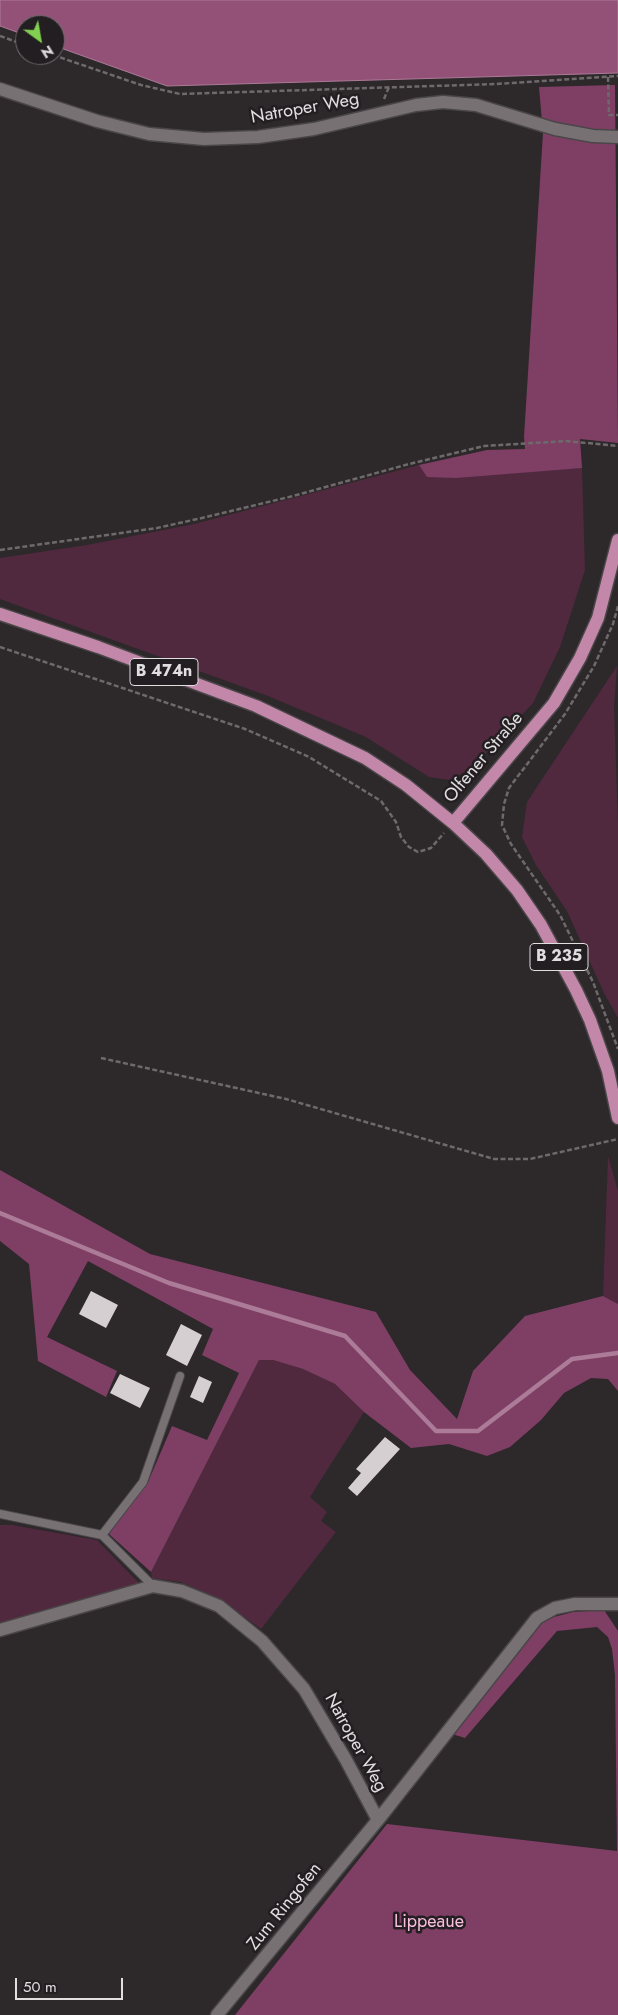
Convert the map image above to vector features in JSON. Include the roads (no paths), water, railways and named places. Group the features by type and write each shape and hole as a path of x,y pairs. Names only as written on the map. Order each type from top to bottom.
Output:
{"main road":[{"name":"Olfener Straße","path":"618,540 598,618 580,658 554,703 453,823 486,854 517,890 541,925 590,1020 608,1071 618,1118"},
{"name":"B 474n","path":"0,614 98,647 256,706 365,758 406,785 453,823"}],"street":[{"name":"Natroper Weg","path":"0,89 97,121 141,132 204,139 258,137 314,129 416,105 443,102 476,105 554,128 593,136 618,137"},
{"name":"Natroper Weg","path":"0,1630 153,1586 182,1591 219,1606 262,1641 304,1689 346,1760 378,1820 537,1618 555,1608 575,1604 618,1604"},
{"name":"Zum Ringofen","path":"217,2015 378,1820"}],"lane":[{"path":"102,1535 142,1482 180,1376"},
{"path":"0,1514 102,1535 153,1586"}],"waterway":[{"path":"0,1213 169,1283 345,1336 436,1431 478,1431 572,1359 618,1353"}],"park label":[{"name":"Lippeaue","path":"429,1923"}]}
